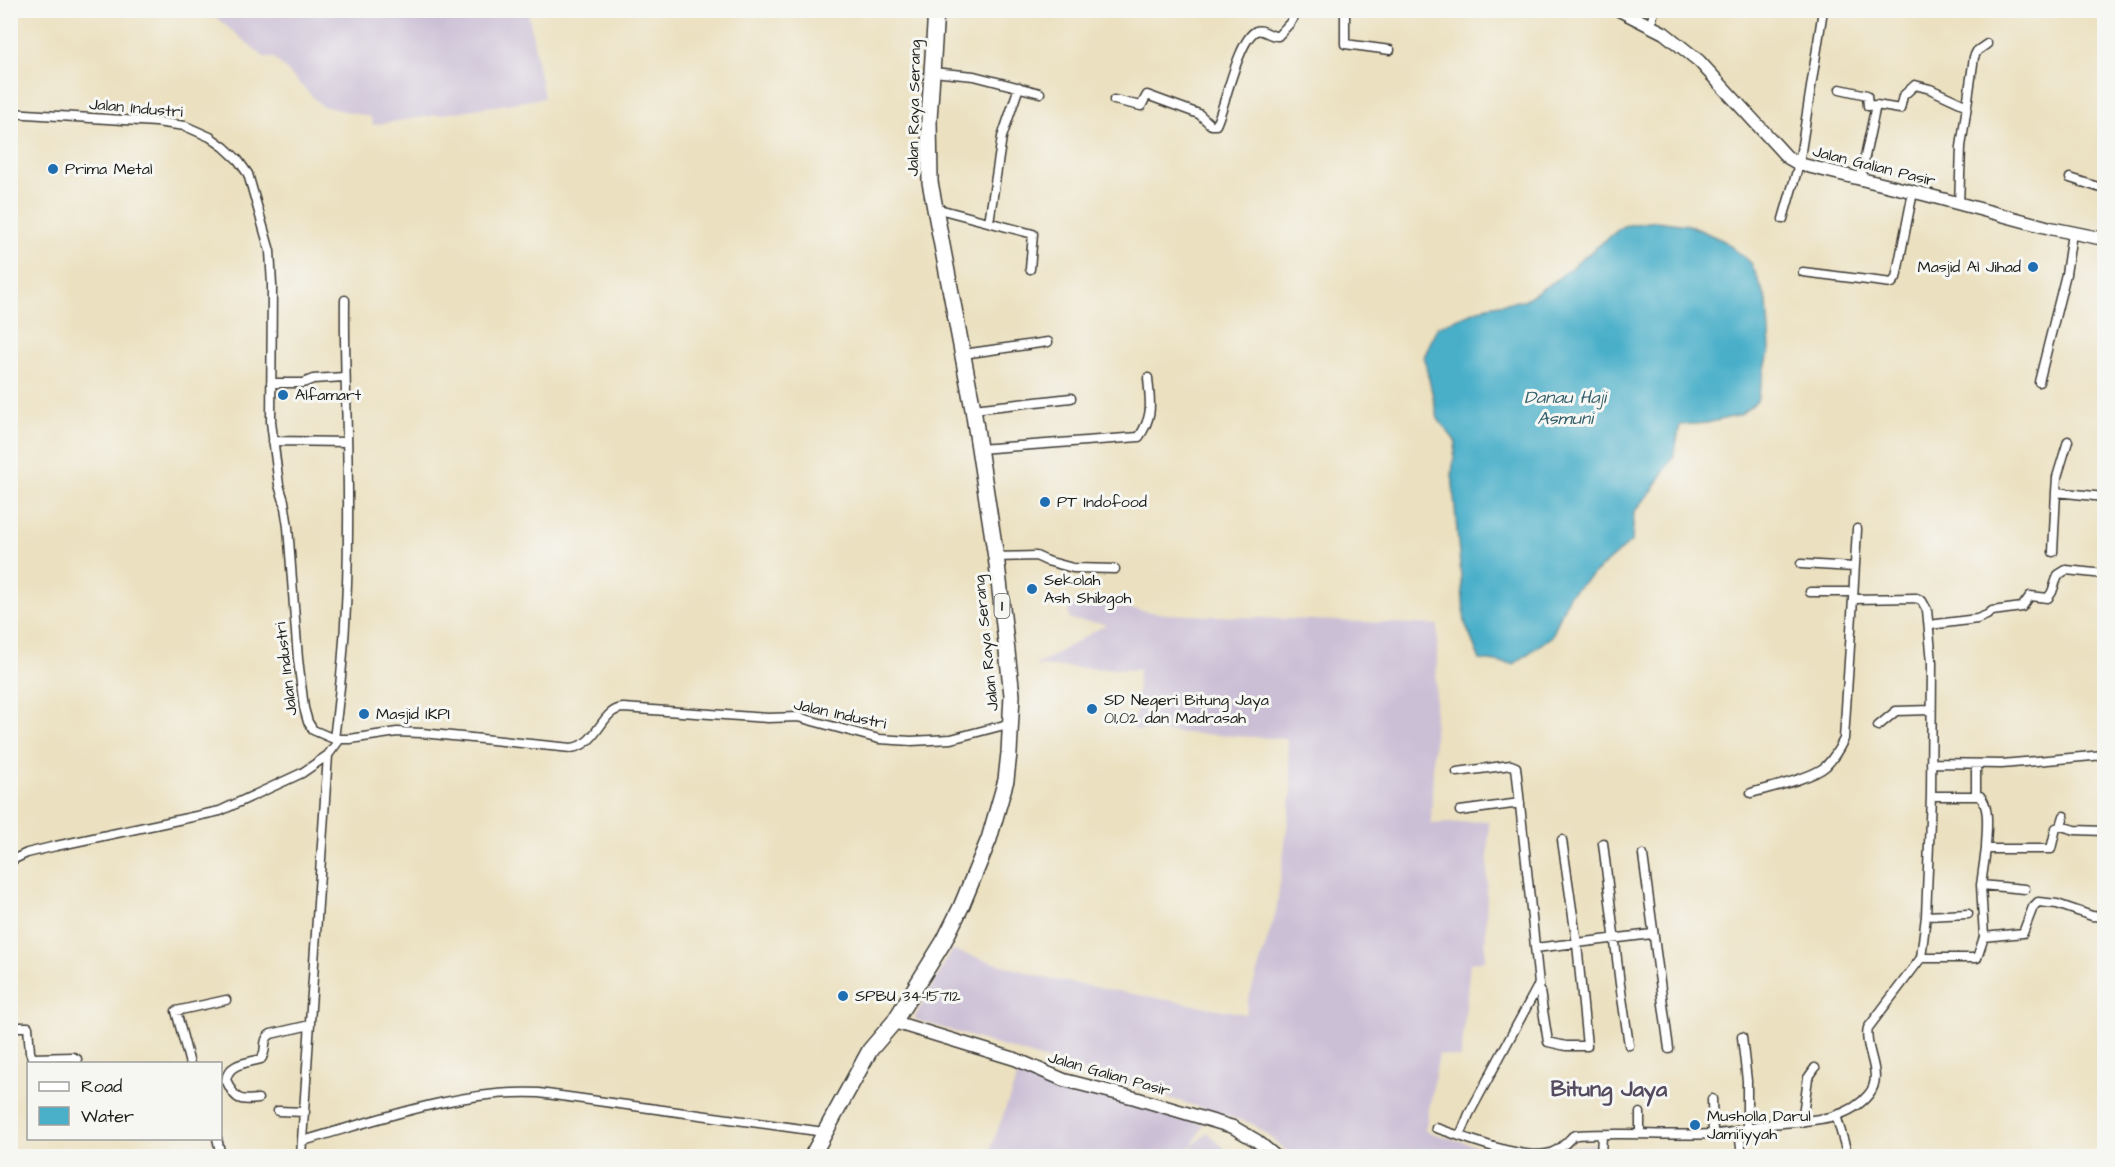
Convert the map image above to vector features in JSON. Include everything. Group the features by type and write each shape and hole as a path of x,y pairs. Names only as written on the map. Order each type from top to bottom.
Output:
{"highway":[{"name":"Jalan Raya Serang","path":"812,1156 870,1050 894,1022 944,941 970,886 988,839 1006,780 1012,723 1010,672 996,557 973,409 930,182 929,120 936,10"}],"street":[{"path":"1114,100 1141,106 1146,95 1199,114 1211,125 1216,125 1228,87 1250,37 1261,30 1278,36 1298,10"},
{"path":"1345,10 1345,44 1390,50"},
{"name":"Jalan Galian Pasir","path":"1619,10 1630,18 1651,25 1664,33 1699,61 1787,157 1800,164 2104,239"},
{"path":"1651,25 1654,10"},
{"path":"1783,219 1800,164 1823,10"},
{"path":"1959,205 1962,147 1974,57 1977,51 1987,44"},
{"path":"932,72 974,76 1040,93"},
{"path":"1840,89 1867,95 1868,106 1900,109 1903,96 1915,85 1967,106"},
{"path":"989,222 1002,136 1020,87"},
{"path":"1860,180 1876,105"},
{"name":"Jalan Industri","path":"10,113 156,122 185,126 210,137 224,147 238,160 248,174 270,251 273,441 288,527 304,708 313,730 337,739 397,732 447,734 542,747 576,748 588,742 613,710 623,708 768,718 798,717 879,739 911,741 951,739 1012,723"},
{"path":"2070,178 2104,189"},
{"path":"1803,272 1892,283 1896,278 1913,192"},
{"path":"935,208 1033,234 1030,269"},
{"path":"2039,382 2066,274 2072,232"},
{"path":"301,1156 328,755 337,739 342,671 348,553 344,377 345,300"},
{"path":"963,354 1048,342"},
{"path":"271,383 303,383 310,380 344,377"},
{"path":"979,449 1139,437 1148,424 1151,409 1148,378"},
{"path":"973,409 1071,398"},
{"path":"273,441 347,442"},
{"path":"2053,552 2057,477 2068,441"},
{"path":"2056,492 2104,497"},
{"path":"1751,793 1787,783 1824,768 1844,739 1857,529"},
{"path":"996,557 1036,556 1073,568 1115,569"},
{"path":"1801,564 1854,567"},
{"path":"1929,625 1977,620 1992,611 2022,607 2030,597 2048,598 2058,575 2066,570 2104,574"},
{"path":"1436,1128 1518,1153 1535,1155 1554,1153 1573,1136 1713,1135 1774,1124 1802,1122 1847,1112 1869,1094 1874,1085 1874,1076 1867,1038 1868,1028 1921,958 1926,916 1931,796 1932,662 1928,610 1922,601 1916,598 1810,592"},
{"path":"1878,726 1896,711 1931,710"},
{"path":"10,861 27,853 56,846 220,811 302,773 328,755"},
{"path":"1931,763 2019,763 2104,755"},
{"path":"1976,764 1976,795"},
{"path":"1457,772 1514,765 1517,774 1539,984 1548,1042 1566,1046 1587,1046 1577,944 1562,840"},
{"path":"1921,958 1977,958 1984,937 1982,885 1986,849 1986,812 1983,799 1976,795 1931,796"},
{"path":"1460,811 1520,803"},
{"path":"2061,826 2064,816"},
{"path":"1986,849 2051,849 2056,828 2061,826 2075,830 2104,831"},
{"path":"1603,843 1629,1045"},
{"path":"1643,855 1669,1049"},
{"path":"1982,885 2025,889"},
{"path":"1984,937 2023,933 2033,907 2038,902 2057,904 2092,916 2104,917"},
{"path":"1926,916 1968,914"},
{"path":"1535,948 1652,934"},
{"path":"1460,1136 1469,1114 1539,984"},
{"path":"189,1062 176,1011 226,1000"},
{"name":"Jalan Galian Pasir","path":"894,1022 1015,1059 1064,1080 1233,1127 1257,1141 1275,1156"},
{"path":"258,1099 240,1100 223,1081 229,1070 264,1057 264,1042 267,1036 310,1025"},
{"path":"10,1027 28,1027 32,1058 73,1057 78,1062"},
{"path":"1742,1156 1747,1082 1743,1037"},
{"path":"1802,1122 1808,1078 1815,1068"},
{"path":"303,1141 399,1113 463,1099 515,1092 539,1093 824,1132"},
{"path":"1712,1099 1713,1135"},
{"path":"278,1112 305,1112"},
{"path":"1640,1113 1640,1134"},
{"path":"1836,1115 1848,1156"},
{"path":"1602,1135 1602,1156"},
{"path":"218,1140 222,1156"}],"shaded area":[{"path":"208,11 528,11 544,98 373,125 371,117 322,106 274,58 264,57"},
{"path":"1080,602 1167,614 1438,625 1431,824 1489,821 1485,960 1470,963 1461,1058 1439,1054 1425,1131 1512,1156 1293,1156 1253,1124 914,1019 952,950 1049,979 1246,1014 1276,912 1292,791 1287,739 1134,730 1139,670 1035,666 1107,624 1070,620 1068,611 1071,604"},
{"path":"1020,1069 1061,1085 1204,1124 1192,1146 1169,1156 988,1156"},
{"path":"1207,1132 1233,1156 1183,1156"},
{"path":"1595,1144 1596,1156 1561,1156 1570,1146"}],"water":[{"name":"Danau Haji Asmuni","path":"1655,221 1689,225 1724,241 1751,263 1767,301 1770,349 1757,401 1740,415 1707,423 1680,425 1674,455 1653,490 1634,512 1632,541 1569,595 1552,636 1514,664 1480,660 1465,623 1452,473 1456,442 1438,419 1424,357 1437,327 1488,306 1524,300 1552,283 1623,226"}],"place":[{"name":"Prima Metal","path":"53,169"},
{"name":"Masjid Al Jihad","path":"2033,267"},
{"name":"Alfamart","path":"283,395"},
{"name":"PT Indofood","path":"1045,502"},
{"name":"Sekolah Ash Shibgoh","path":"1032,589"},
{"name":"SD Negeri Bitung Jaya 01,02 dan Madrasah","path":"1092,709"},
{"name":"Masjid IKPI","path":"364,714"},
{"name":"SPBU 34-15712","path":"843,996"},
{"name":"Musholla Darul Jami'iyyah","path":"1695,1125"}],"district":[{"name":"Bitung Jaya","path":"1609,1089"}]}
